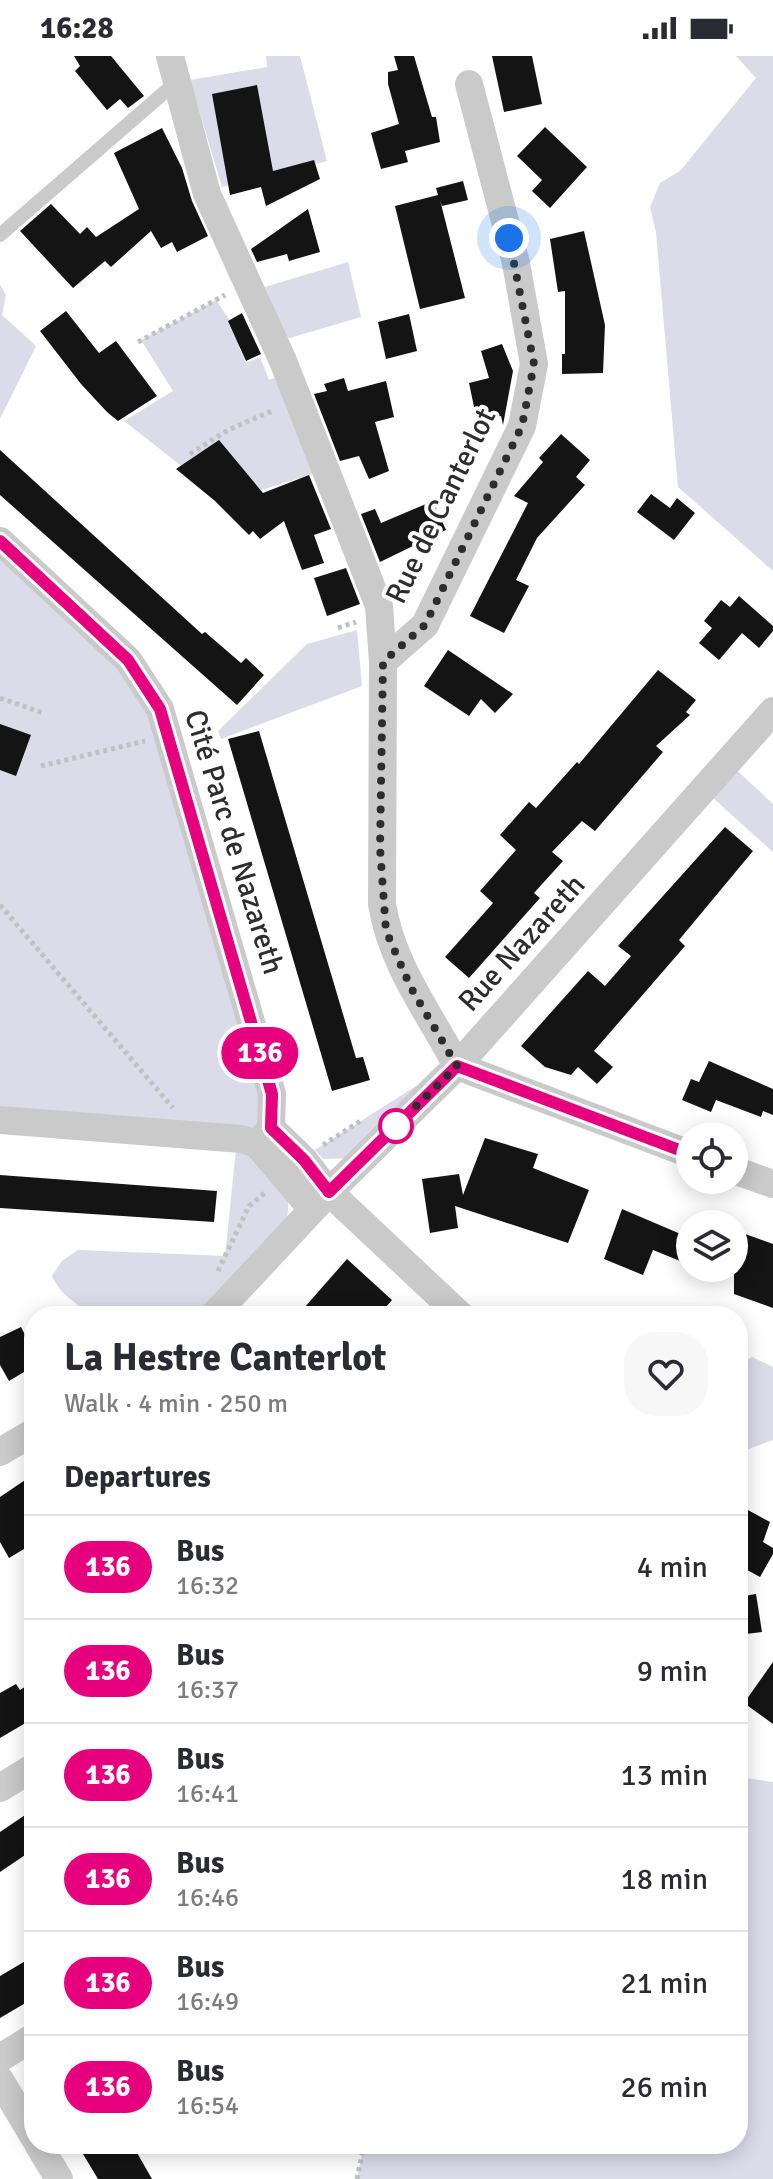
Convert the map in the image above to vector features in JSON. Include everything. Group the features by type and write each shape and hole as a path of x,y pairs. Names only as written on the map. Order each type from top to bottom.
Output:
{"street":[{"name":"Rue de Canterlot","path":"172,70 207,194 298,399 379,606 383,662 380,848 386,931 411,988 457,1066"},
{"name":"Rue de Canterlot","path":"383,662 425,625 522,426 534,364 516,263 469,84"},
{"name":"Cité Parc de Nazareth","path":"0,541 128,660 145,682 170,734 272,1094 264,1136"},
{"name":"Rue Nazareth","path":"222,1306 321,1200 457,1066 773,711"},
{"path":"457,1066 676,1149"},
{"path":"0,1120 264,1136 304,1160 321,1200 449,1306"},
{"path":"748,1175 773,1184"},
{"path":"0,1452 24,1438"},
{"path":"0,1788 24,1773"},
{"path":"0,2058 24,2043"},
{"path":"0,2080 24,2120"},
{"path":"44,2154 59,2179"}],"lane":[{"name":"Rue de Canterlot","path":"0,235 172,70"}],"path":[{"path":"138,342 248,285"},
{"path":"190,454 228,430 298,399"},
{"path":"0,698 43,713"},
{"path":"41,766 170,734"},
{"path":"0,905 195,1134"},
{"path":"357,2179 362,2154"}],"shaded area":[{"path":"266,56 300,56 327,161 222,187 190,80 267,67"},
{"path":"736,56 773,56 773,571 678,487 656,232 650,207 660,183 680,171 756,78"},
{"path":"348,262 361,317 286,339 265,287"},
{"path":"0,285 6,295 2,315 36,346 0,419"},
{"path":"216,300 246,344 239,347 246,363 260,357 269,380 287,373 326,470 239,497 184,468 124,421 173,391 141,340"},
{"path":"0,545 146,681 279,1135 0,1121"},
{"path":"357,630 362,686 221,739 218,731 307,644"},
{"path":"728,762 773,804 773,852 703,789"},
{"path":"441,1083 354,1158 323,1159 315,1150 416,1086"},
{"path":"236,1149 256,1153 286,1193 288,1213 285,1225 208,1306 78,1306 52,1276 62,1261 78,1250 225,1256"},
{"path":"752,1357 773,1367 773,1440 748,1449 748,1359"},
{"path":"748,1778 773,1782 773,2179 357,2179 362,2154 748,2154"}],"building":[{"path":"74,56 111,56 144,96 128,108 120,99 107,110 75,71 80,66"},
{"path":"394,56 414,56 432,117 436,117 440,142 405,151 408,162 381,169 371,133 399,124 388,84 388,72 398,70"},
{"path":"492,56 532,56 542,104 504,112"},
{"path":"257,85 273,171 314,160 320,179 266,206 261,187 230,195 212,94"},
{"path":"545,127 587,167 550,208 532,191 542,180 517,156"},
{"path":"162,128 182,168 192,201 208,236 177,252 172,242 161,248 151,231 111,267 105,261 73,288 20,231 51,204 80,234 87,227 96,237 139,209 114,153"},
{"path":"463,181 468,200 442,206 440,200 465,298 420,309 395,206 438,195 436,188"},
{"path":"308,209 320,252 289,261 287,254 257,262 251,249"},
{"path":"584,231 605,325 603,373 562,374 565,291 558,292 550,239"},
{"path":"66,311 99,353 116,341 157,396 118,421 107,412 40,331"},
{"path":"242,313 261,354 246,361 228,321"},
{"path":"409,314 417,351 386,359 378,322"},
{"path":"502,344 513,371 503,425 501,416 477,421 469,383 489,378 481,351"},
{"path":"344,378 348,391 386,381 394,417 375,422 389,471 369,479 359,456 340,461 314,394 327,391 324,384"},
{"path":"561,434 590,460 576,477 585,485 537,538 516,580 529,586 504,633 470,616 528,503 514,496 543,462 539,458"},
{"path":"219,440 263,493 309,475 331,529 314,535 324,563 302,570 284,521 260,539 253,531 249,535 215,501 176,469"},
{"path":"0,450 202,634 205,632 241,663 246,658 264,675 237,705 0,495"},
{"path":"651,494 670,508 677,498 695,513 674,540 637,512"},
{"path":"433,501 446,530 380,562 361,514 375,509 381,523"},
{"path":"346,568 360,604 327,616 314,578"},
{"path":"739,596 773,626 773,631 759,648 742,633 719,660 699,643 712,628 704,621 721,600 730,607"},
{"path":"448,650 513,694 495,713 481,699 469,716 424,686"},
{"path":"658,670 696,700 686,712 690,715 656,746 663,752 595,831 582,821 552,852 563,861 534,893 540,898 469,978 445,957 493,903 480,891 516,850 500,835 529,802 536,808 577,762 579,764"},
{"path":"0,724 31,735 16,776 0,770"},
{"path":"259,731 356,1058 363,1057 370,1080 332,1091 228,739"},
{"path":"725,827 753,851 679,940 685,946 594,1051 613,1067 597,1084 578,1067 571,1075 545,1067 521,1046 588,971 605,986 631,956 618,946"},
{"path":"709,1061 773,1089 773,1115 763,1111 761,1117 716,1100 711,1112 682,1100 691,1079 699,1082"},
{"path":"485,1138 538,1154 533,1168 589,1190 568,1243 455,1206 458,1228 430,1233 422,1179 459,1174 463,1195"},
{"path":"0,1175 217,1191 214,1222 0,1208"},
{"path":"622,1209 676,1232 676,1259 653,1250 643,1275 604,1259"},
{"path":"748,1235 773,1244 773,1308 734,1294 734,1282 748,1282"},
{"path":"347,1259 392,1300 387,1306 306,1306"},
{"path":"21,1327 24,1333 24,1372 9,1381 0,1365 0,1337"},
{"path":"24,1481 24,1549 9,1558 0,1542 0,1497"},
{"path":"748,1510 770,1522 763,1542 773,1548 773,1554 760,1577 748,1570"},
{"path":"756,1594 762,1632 748,1634 748,1595"},
{"path":"773,1662 773,1724 748,1706 748,1697"},
{"path":"16,1684 20,1690 24,1687 24,1724 0,1738 0,1693"},
{"path":"24,1816 24,1856 0,1872 0,1832"},
{"path":"24,1962 24,2004 0,2018 0,1976"},
{"path":"83,2154 138,2154 152,2179 98,2179"}],"bus line":[{"name":"136","path":"0,541 128,660 160,709 272,1094 271,1128 304,1160 329,1192 457,1066 676,1149"}],"route":[{"path":"396,1126 457,1066 393,955 386,931 380,848 383,662 425,625 522,426 534,364 509,238"}]}
